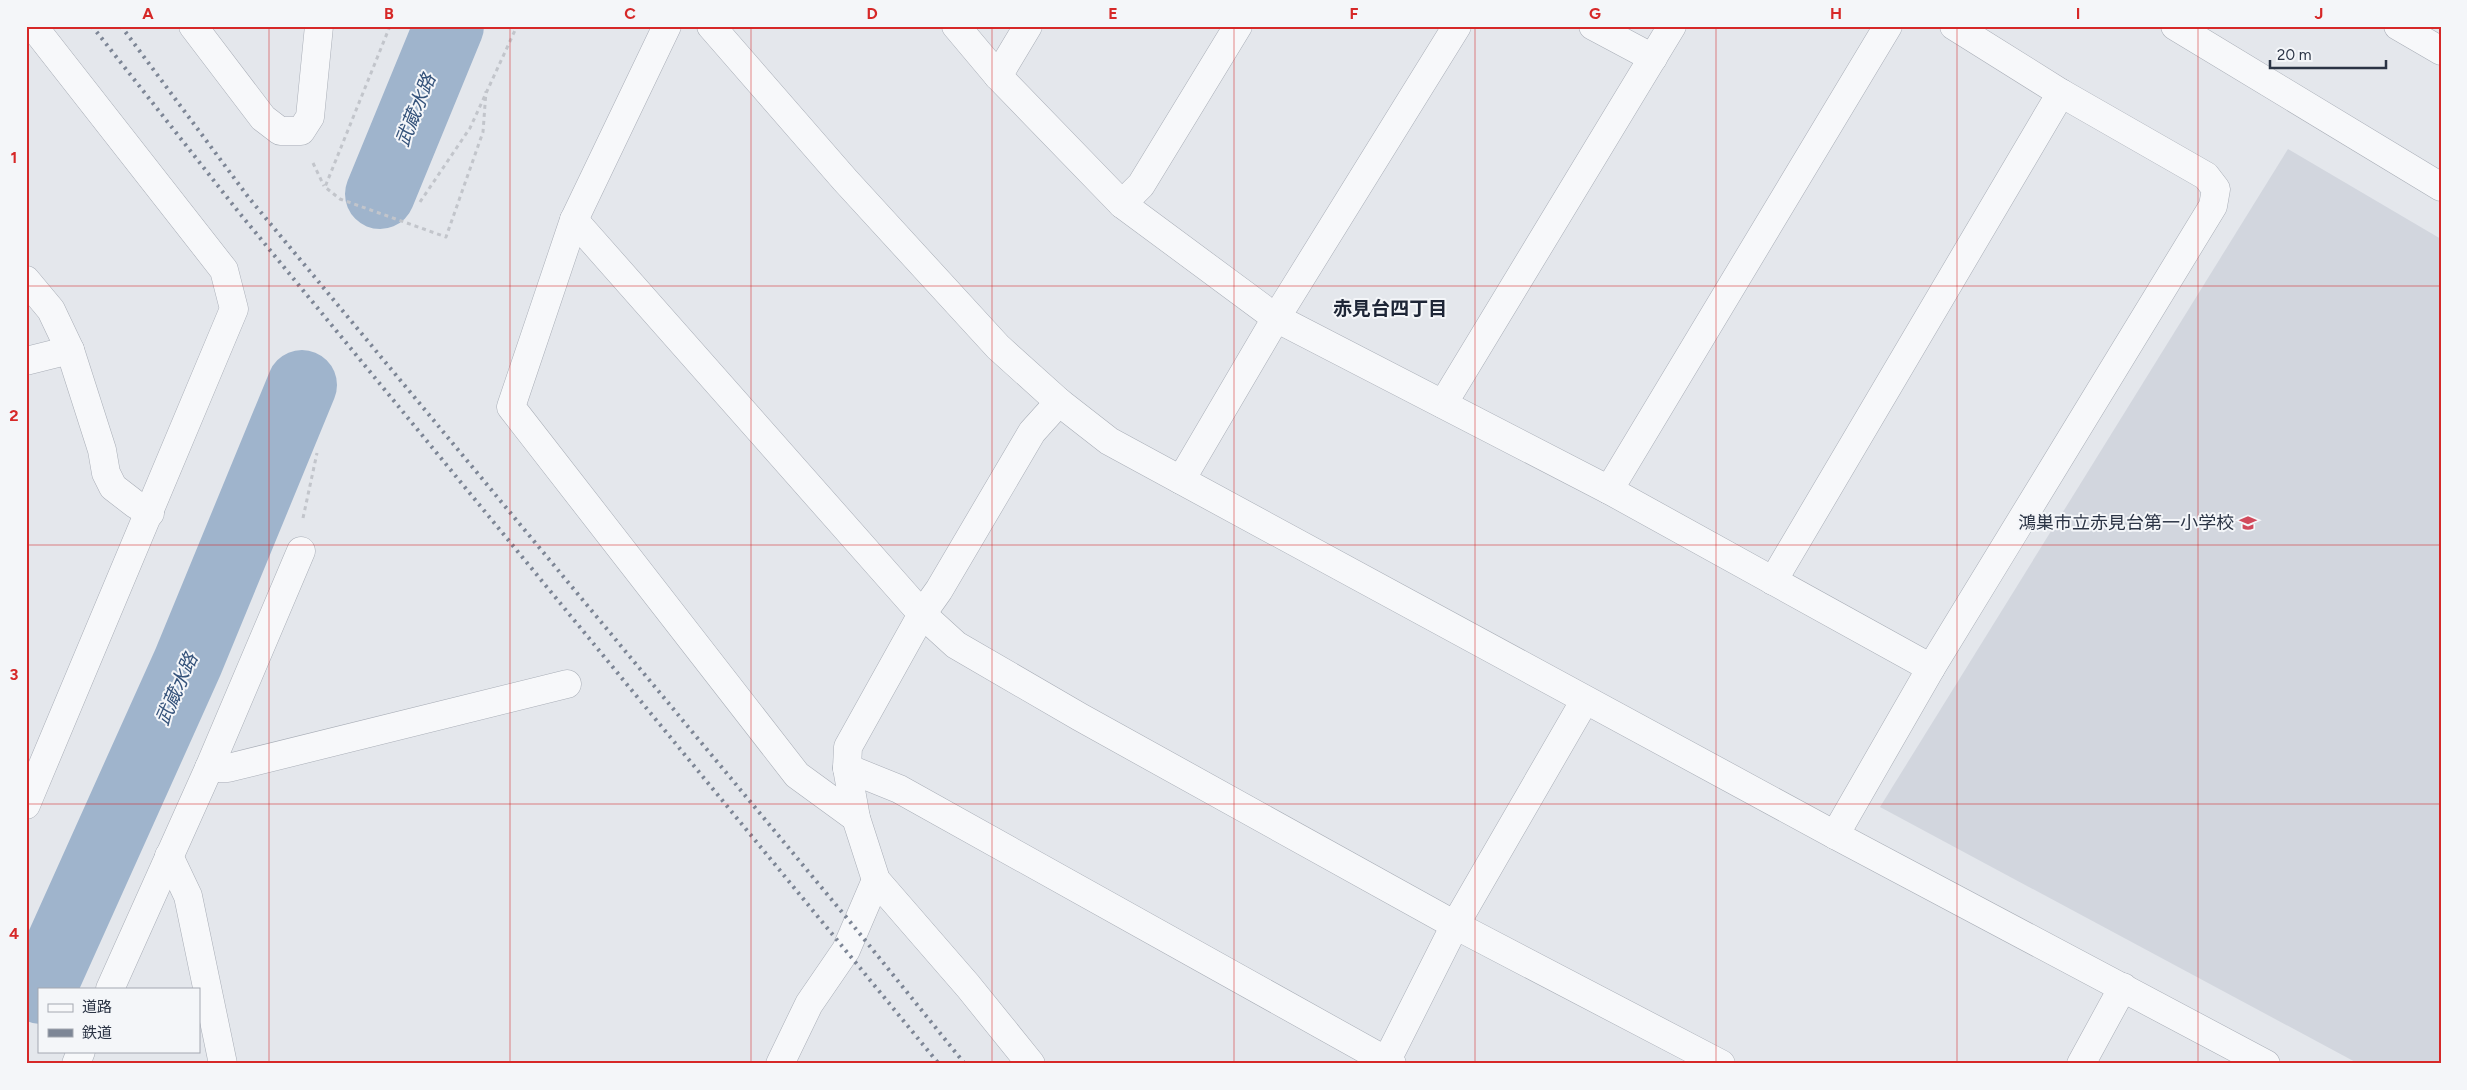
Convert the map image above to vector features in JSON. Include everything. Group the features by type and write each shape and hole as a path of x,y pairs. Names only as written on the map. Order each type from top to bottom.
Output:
{"street":[{"path":"26,805 234,309 224,270 33,26"},
{"path":"193,26 263,118 280,130 301,131 310,117 319,26"},
{"path":"667,26 574,220 511,407 797,776 856,818"},
{"path":"711,26 845,180 998,347 1059,402 1109,441 1835,835 2266,1064"},
{"path":"956,26 998,76 1122,204 1276,318 1609,490 1931,668"},
{"path":"998,76 1028,26"},
{"path":"1122,204 1141,185 1238,26"},
{"path":"1181,480 1276,318 1457,26"},
{"path":"1593,26 1653,58"},
{"path":"1443,404 1672,26"},
{"path":"1609,490 1888,26"},
{"path":"1835,835 1931,668 2214,206 2216,189 2206,176 2061,93 1954,26"},
{"path":"2175,26 2441,187"},
{"path":"2398,26 2441,51"},
{"path":"1773,581 2061,93"},
{"path":"574,220 922,614 956,646 1455,925 1721,1064"},
{"path":"26,280 51,310 70,350 102,450 106,473 113,487 150,513"},
{"path":"26,361 70,350"},
{"path":"1031,1064 968,986 876,880 856,818 847,768 848,747 922,614 939,590 1032,432 1059,402"},
{"path":"110,988 209,768 301,551"},
{"path":"209,768 228,768 567,684"},
{"path":"847,768 899,789 1388,1063 1455,925 1586,700"},
{"path":"169,856 188,896 223,1064"},
{"path":"780,1064 809,1004 846,950 876,880"},
{"path":"2081,1064 2123,987"},
{"path":"76,1064 81,1052"}],"path":[{"path":"390,26 325,187 340,199 446,237 483,132 486,91"},
{"path":"420,202 470,128 517,26"},
{"path":"302,523 317,453"}],"shaded area":[{"name":"鴻巣市立赤見台第一小学校","path":"2288,149 2441,239 2441,1064 2359,1064 1880,807"}],"waterway":[{"name":"武蔵水路","path":"380,194 449,26"},
{"name":"武蔵水路","path":"41,988 188,662 302,385"}],"railway":[{"path":"92,26 237,210 939,1064"},
{"path":"121,26 249,198 856,929 965,1064"}],"place":[{"name":"鴻巣市立赤見台第一小学校","path":"2248,523"}],"district":[{"name":"赤見台四丁目","path":"1390,308"}]}
